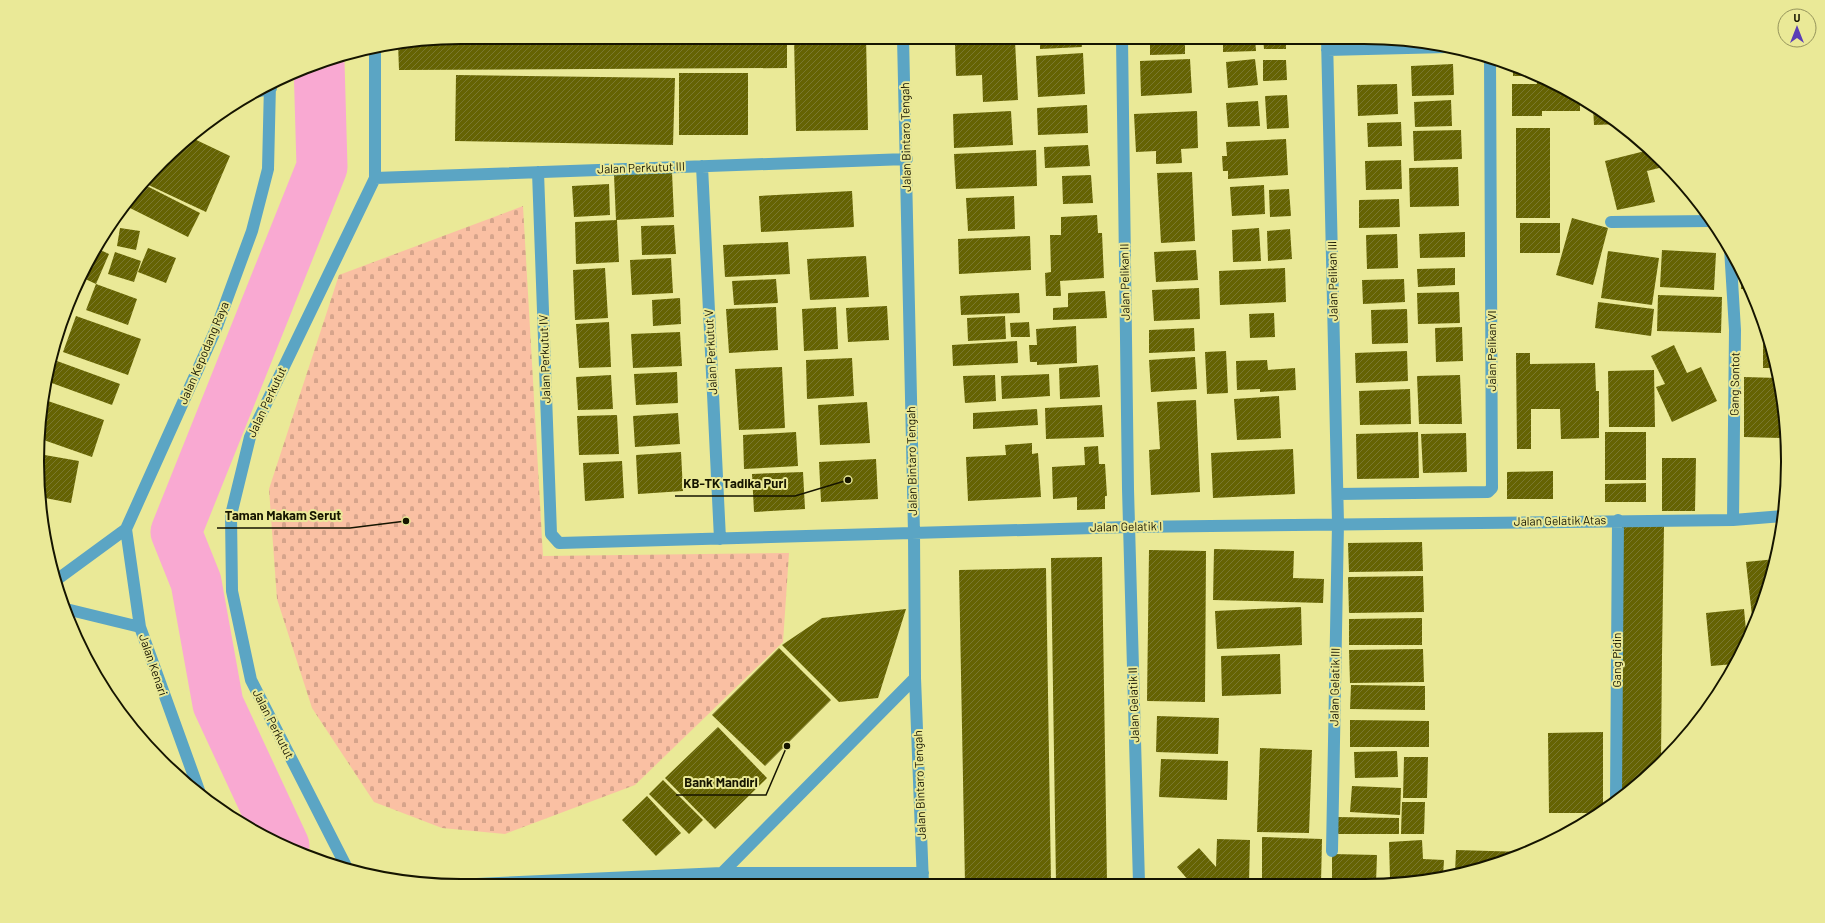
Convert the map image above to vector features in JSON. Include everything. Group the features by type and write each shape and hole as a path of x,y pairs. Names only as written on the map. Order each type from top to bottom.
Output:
{"street":[{"name":"Jalan Bintaro Tengah","path":"904,44 914,533 915,678 923,878"},
{"name":"Jalan Pelikan II","path":"1122,44 1129,527"},
{"name":"Jalan Pelikan III","path":"1327,44 1338,523"},
{"path":"1327,50 1416,48"},
{"name":"Jalan Perkutut","path":"344,862 251,680 232,591 231,515 250,437 375,178 375,53"},
{"name":"Jalan Pelikan VI","path":"1338,494 1488,492 1492,488 1490,64"},
{"name":"Jalan Kepodang Raya","path":"60,576 126,529 216,330 252,231 268,169 270,91"},
{"name":"Jalan Perkutut III","path":"375,178 907,159"},
{"name":"Jalan Perkutut V","path":"702,166 720,539"},
{"name":"Jalan Perkutut IV","path":"538,172 551,534 558,543"},
{"path":"1611,222 1705,221"},
{"name":"Gang Sontot","path":"1731,264 1735,330 1733,520"},
{"name":"Jalan Gelatik Atas","path":"1338,523 1733,520 1777,516"},
{"name":"Gang Pidin","path":"1616,794 1618,520"},
{"name":"Jalan Gelatik I","path":"558,543 1129,527 1338,523"},
{"name":"Jalan Gelatik III","path":"1332,851 1338,523"},
{"name":"Jalan Gelatik II","path":"1129,527 1139,879"},
{"name":"Jalan Kenari","path":"126,529 140,627 197,784"},
{"path":"72,610 140,627"},
{"path":"722,873 915,678"},
{"path":"588,879 722,873 923,878"}],"green space":[{"path":"523,206 543,556 789,553 783,642 635,785 505,834 442,828 374,802 312,708 277,599 269,489 339,275"}],"building":[{"path":"787,44 787,68 399,70 398,49 434,45"},
{"path":"794,44 866,44 868,130 796,131"},
{"path":"955,44 1015,44 1018,100 983,102 982,75 956,76"},
{"path":"1040,44 1082,44 1082,47 1040,49"},
{"path":"1150,44 1185,44 1185,54 1150,55"},
{"path":"1223,44 1255,44 1256,51 1223,52"},
{"path":"1264,44 1286,44 1286,49 1264,49"},
{"path":"1083,53 1085,94 1038,97 1036,56"},
{"path":"1190,59 1192,93 1141,96 1140,61"},
{"path":"1255,59 1258,85 1228,88 1226,62"},
{"path":"1263,60 1286,60 1287,80 1263,81"},
{"path":"1453,64 1454,95 1412,96 1411,66"},
{"path":"1513,72 1523,76 1513,76"},
{"path":"679,73 748,73 748,135 679,135"},
{"path":"456,75 675,78 673,145 455,141"},
{"path":"1537,82 1548,87 1580,105 1580,111 1542,111 1542,116 1512,116 1512,84 1537,84"},
{"path":"1397,84 1398,114 1358,116 1357,85"},
{"path":"1287,95 1289,128 1267,129 1265,96"},
{"path":"1451,100 1452,126 1415,127 1414,102"},
{"path":"1258,101 1260,126 1228,127 1226,103"},
{"path":"1087,105 1088,133 1038,135 1037,108"},
{"path":"1011,111 1013,145 954,148 953,114"},
{"path":"1197,111 1198,148 1181,149 1182,163 1156,164 1156,151 1136,152 1134,114"},
{"path":"1593,113 1610,124 1594,125"},
{"path":"1401,122 1402,146 1368,147 1367,123"},
{"path":"1516,128 1550,128 1550,218 1516,218"},
{"path":"1461,130 1462,159 1414,161 1413,131"},
{"path":"1286,139 1288,175 1228,179 1228,171 1223,171 1222,156 1227,156 1226,142"},
{"path":"196,140 230,156 206,212 149,185 166,166"},
{"path":"1088,145 1090,166 1045,168 1044,147"},
{"path":"1036,150 1037,186 956,189 954,154"},
{"path":"1643,152 1660,168 1647,171 1655,202 1617,210 1605,161"},
{"path":"1401,160 1402,189 1366,190 1365,161"},
{"path":"1458,167 1459,206 1410,207 1409,168"},
{"path":"672,172 674,217 616,220 614,175"},
{"path":"1192,172 1195,241 1161,243 1157,173"},
{"path":"1091,175 1093,203 1063,204 1062,176"},
{"path":"609,184 610,215 574,217 572,186"},
{"path":"1264,185 1265,214 1232,216 1230,187"},
{"path":"148,186 200,213 188,237 129,208"},
{"path":"1289,189 1291,216 1270,217 1269,190"},
{"path":"852,191 854,227 761,232 759,196"},
{"path":"1014,196 1015,229 968,231 966,198"},
{"path":"1399,199 1400,227 1359,228 1359,200"},
{"path":"1097,215 1098,233 1102,233 1104,278 1060,281 1061,296 1046,296 1045,273 1051,272 1050,235 1061,235 1061,217"},
{"path":"1572,218 1608,228 1593,285 1556,275"},
{"path":"617,220 619,262 576,264 575,222"},
{"path":"1520,223 1560,223 1560,253 1520,253"},
{"path":"674,225 676,254 642,255 641,226"},
{"path":"120,228 140,231 136,250 117,246"},
{"path":"1259,228 1261,261 1233,262 1232,230"},
{"path":"1290,229 1292,259 1268,261 1267,231"},
{"path":"1465,232 1465,257 1420,258 1419,234"},
{"path":"1397,234 1398,268 1367,269 1366,235"},
{"path":"1030,236 1031,270 959,274 958,239"},
{"path":"788,242 790,274 725,277 723,245"},
{"path":"148,248 176,258 166,283 138,272"},
{"path":"1196,250 1198,280 1156,282 1154,252"},
{"path":"1662,250 1716,253 1714,290 1660,287"},
{"path":"101,251 109,254 96,284 86,279"},
{"path":"1608,251 1659,258 1652,305 1601,298"},
{"path":"115,252 141,261 134,282 108,274"},
{"path":"866,256 869,297 810,300 807,259"},
{"path":"671,258 673,293 632,295 630,260"},
{"path":"605,268 608,318 575,320 573,270"},
{"path":"1285,268 1286,302 1220,305 1219,271"},
{"path":"1455,268 1455,285 1418,287 1417,269"},
{"path":"776,279 778,303 734,305 732,281"},
{"path":"1404,279 1405,302 1363,304 1362,280"},
{"path":"96,284 137,299 128,325 86,310"},
{"path":"1199,288 1200,319 1154,321 1152,290"},
{"path":"1105,291 1107,318 1053,320 1053,308 1068,307 1068,293"},
{"path":"1459,292 1460,323 1418,324 1417,293"},
{"path":"1019,293 1020,313 961,315 960,296"},
{"path":"1658,295 1722,297 1721,333 1657,331"},
{"path":"680,298 681,324 653,326 652,300"},
{"path":"1598,302 1654,309 1651,336 1595,328"},
{"path":"887,306 889,340 848,342 846,308"},
{"path":"776,307 778,350 729,353 726,309"},
{"path":"836,307 838,349 804,351 802,309"},
{"path":"1407,309 1408,343 1372,344 1371,310"},
{"path":"1274,313 1275,337 1250,338 1249,314"},
{"path":"76,316 141,339 128,375 63,352"},
{"path":"1005,316 1006,339 968,341 967,318"},
{"path":"609,322 611,367 579,368 576,324"},
{"path":"1029,322 1030,337 1011,337 1010,323"},
{"path":"1076,326 1077,363 1037,365 1037,362 1030,362 1029,345 1037,345 1036,329"},
{"path":"1462,327 1463,361 1436,362 1435,328"},
{"path":"1194,328 1195,351 1149,353 1149,330"},
{"path":"680,332 682,366 633,368 631,334"},
{"path":"1763,340 1770,368 1763,368"},
{"path":"1017,341 1018,363 953,366 952,345"},
{"path":"1674,345 1687,373 1701,367 1717,401 1672,422 1656,387 1665,384 1651,356"},
{"path":"1226,351 1228,393 1207,394 1205,352"},
{"path":"1407,351 1408,381 1356,383 1355,353"},
{"path":"1516,353 1530,353 1530,364 1595,363 1596,391 1599,391 1599,438 1561,439 1560,409 1531,409 1531,449 1517,449"},
{"path":"1195,357 1197,389 1151,392 1149,360"},
{"path":"852,358 854,396 807,399 806,360"},
{"path":"1267,360 1268,370 1295,368 1296,390 1260,392 1260,389 1237,390 1236,361"},
{"path":"57,361 120,384 112,405 52,383"},
{"path":"1098,365 1100,397 1060,399 1059,368"},
{"path":"782,367 785,428 739,430 735,369"},
{"path":"1654,370 1655,427 1609,427 1608,371"},
{"path":"677,372 678,403 636,405 634,374"},
{"path":"1049,374 1050,396 1002,399 1001,376"},
{"path":"611,375 613,409 578,410 576,377"},
{"path":"995,375 996,401 965,403 963,376"},
{"path":"1460,375 1462,424 1419,424 1417,376"},
{"path":"1744,377 1773,378 1780,438 1744,437"},
{"path":"1410,389 1411,424 1360,425 1359,391"},
{"path":"1279,396 1281,438 1237,440 1234,399"},
{"path":"1196,400 1200,492 1151,495 1149,450 1160,449 1157,402"},
{"path":"49,401 104,420 92,457 45,440"},
{"path":"867,402 870,443 820,445 818,405"},
{"path":"1102,405 1104,437 1046,439 1045,408"},
{"path":"1037,409 1038,425 973,429 973,413"},
{"path":"678,413 680,444 635,447 633,416"},
{"path":"617,415 619,454 579,455 577,416"},
{"path":"796,432 798,466 744,469 743,435"},
{"path":"1418,432 1419,478 1357,479 1356,434"},
{"path":"1605,432 1646,432 1646,480 1605,480"},
{"path":"1466,433 1467,472 1423,473 1421,434"},
{"path":"1032,443 1032,454 1038,453 1041,497 968,501 966,457 1006,455 1005,445"},
{"path":"1098,446 1099,464 1105,464 1107,496 1105,496 1105,509 1077,510 1077,497 1053,499 1052,467 1085,465 1084,447"},
{"path":"1293,449 1295,494 1213,498 1211,453"},
{"path":"681,452 683,491 638,494 636,455"},
{"path":"44,455 79,461 71,503 46,498"},
{"path":"1662,458 1696,458 1695,511 1662,511"},
{"path":"876,459 878,499 821,502 819,462"},
{"path":"622,461 624,498 585,501 583,463"},
{"path":"1553,471 1553,499 1507,499 1507,472"},
{"path":"803,472 805,509 754,512 752,474"},
{"path":"1646,483 1646,502 1605,502 1605,484"},
{"path":"1622,526 1664,526 1661,755 1619,792"},
{"path":"1422,542 1423,571 1349,572 1348,543"},
{"path":"1214,549 1294,551 1293,578 1324,579 1323,603 1213,600"},
{"path":"1149,550 1206,551 1205,702 1147,701"},
{"path":"1102,557 1107,879 1056,879 1051,558"},
{"path":"1769,560 1759,596 1752,614 1746,562"},
{"path":"1046,568 1051,879 965,879 959,570"},
{"path":"1423,576 1424,612 1349,613 1348,577"},
{"path":"1301,607 1302,645 1217,649 1215,611"},
{"path":"906,609 878,698 839,702 782,645 822,618"},
{"path":"1744,609 1746,628 1728,665 1711,666 1706,613"},
{"path":"1422,618 1422,645 1349,645 1349,619"},
{"path":"779,648 831,700 765,766 712,715"},
{"path":"1423,649 1424,682 1350,683 1349,650"},
{"path":"1280,654 1281,694 1222,696 1221,656"},
{"path":"1351,685 1425,686 1425,710 1350,709"},
{"path":"1157,716 1219,718 1218,754 1156,752"},
{"path":"1350,720 1429,721 1429,747 1350,747"},
{"path":"718,727 767,778 715,829 665,778"},
{"path":"1603,732 1603,803 1588,813 1549,813 1548,733"},
{"path":"1260,748 1312,750 1309,833 1257,832"},
{"path":"1397,751 1398,777 1355,778 1354,752"},
{"path":"1404,757 1428,757 1427,798 1403,798"},
{"path":"1161,759 1228,761 1227,800 1159,797"},
{"path":"663,780 703,820 689,834 649,794"},
{"path":"1352,786 1401,788 1400,815 1350,812"},
{"path":"647,796 681,833 656,856 622,820"},
{"path":"1402,802 1425,802 1424,834 1401,834"},
{"path":"1335,817 1399,818 1399,834 1335,834"},
{"path":"1262,837 1322,839 1321,879 1262,879"},
{"path":"1217,839 1250,840 1249,879 1187,879 1177,867 1199,848 1216,867"},
{"path":"1422,840 1423,859 1444,860 1443,871 1418,875 1391,878 1383,878 1390,878 1389,842"},
{"path":"1456,850 1512,852 1472,865 1455,869"},
{"path":"1332,854 1377,855 1376,879 1332,879"}],"waterway":[{"path":"280,837 218,704 196,582 176,532 322,167 319,69"}],"place":[{"name":"KB-TK Tadika Puri","path":"848,480"},
{"name":"Taman Makam Serut","path":"406,521"},
{"name":"Bank Mandiri","path":"787,746"}]}
